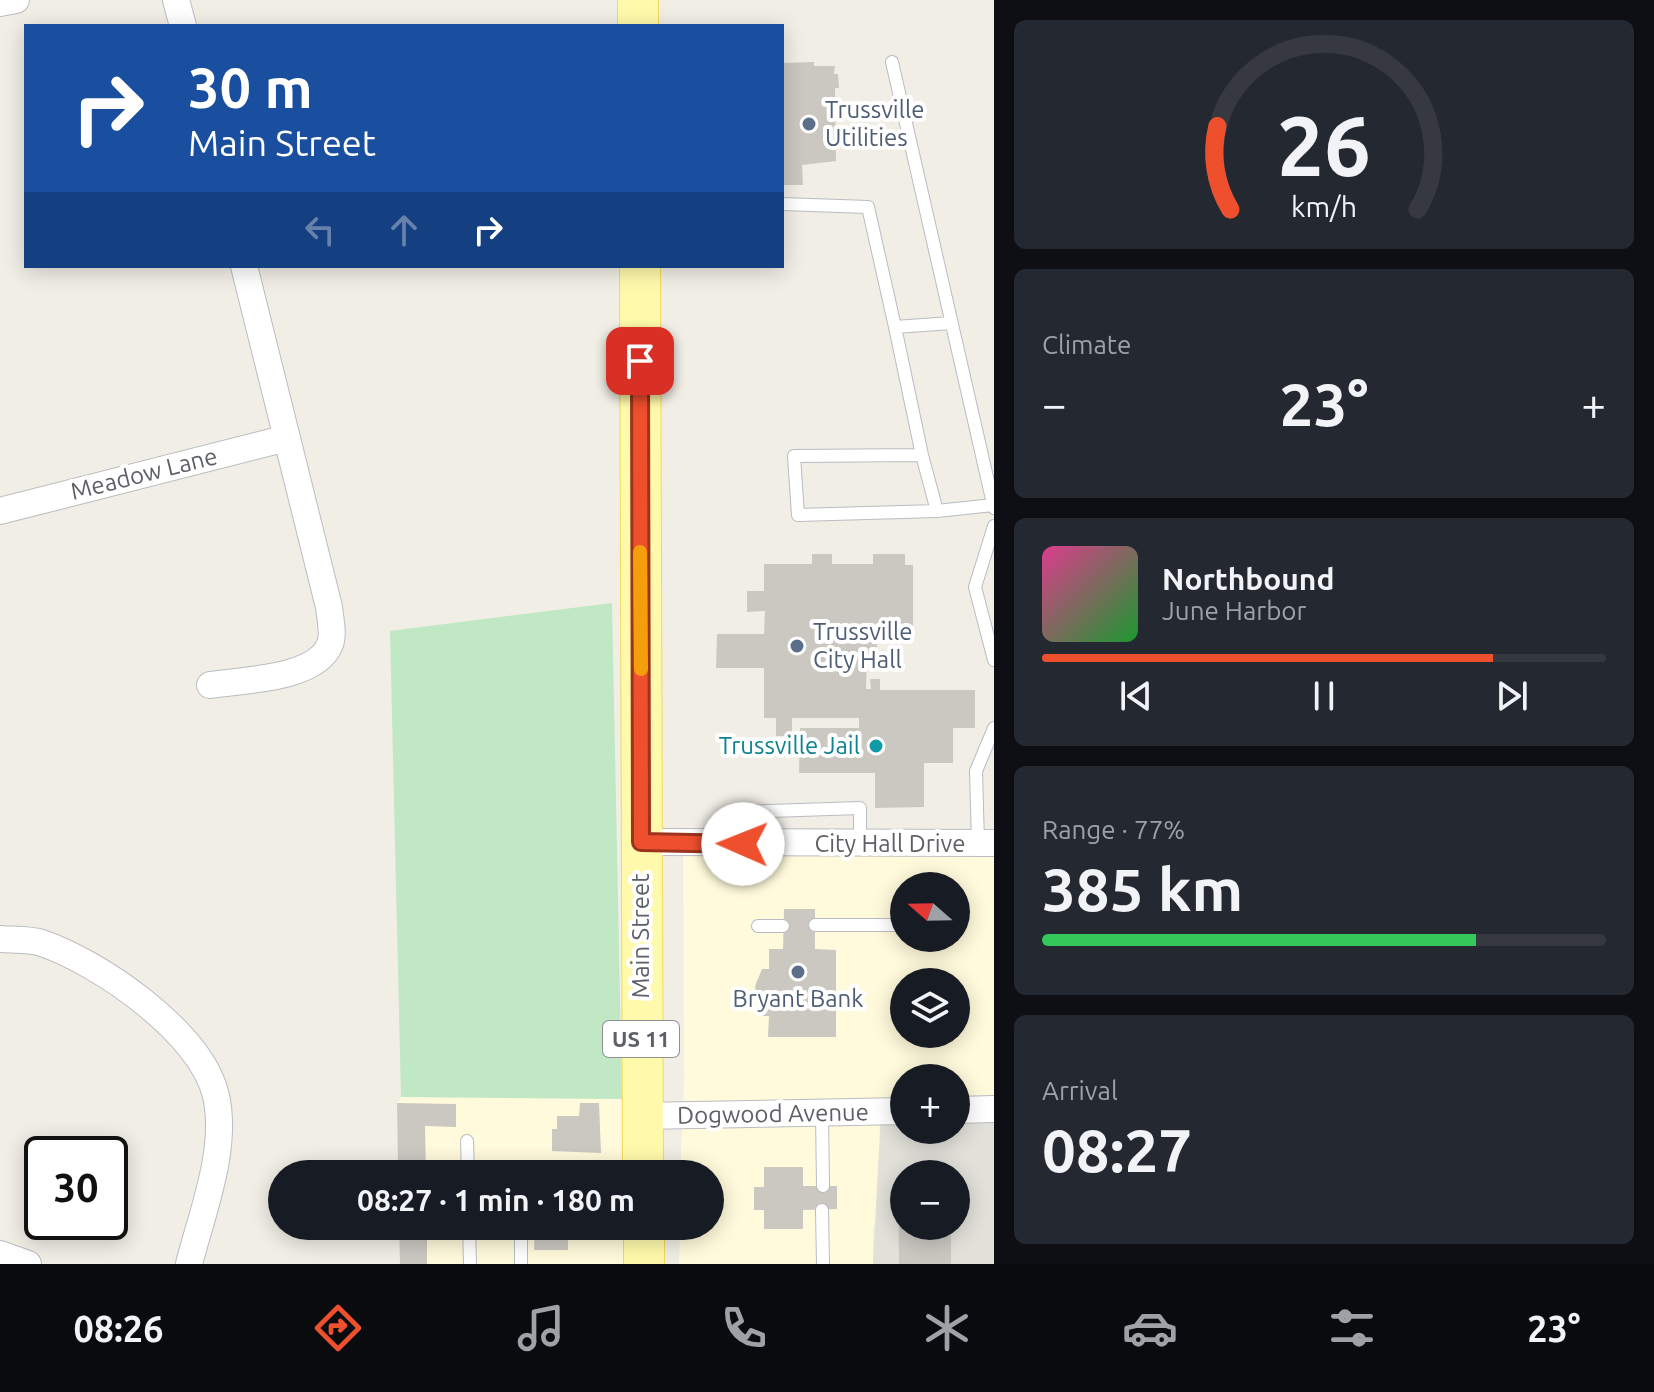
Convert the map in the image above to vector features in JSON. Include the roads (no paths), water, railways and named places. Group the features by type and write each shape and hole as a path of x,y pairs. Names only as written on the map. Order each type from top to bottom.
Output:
{"main road":[{"path":"638,0 638,24"},
{"name":"Main Street","path":"640,268 642,1160"},
{"path":"644,1240 644,1264"}],"street":[{"path":"0,3 16,0"},
{"path":"176,0 182,24"},
{"path":"210,685 305,670 320,663 331,642 329,607 244,268"},
{"name":"Meadow Lane","path":"0,511 287,438"},
{"name":"City Hall Drive","path":"641,842 986,843"},
{"path":"0,939 40,942 112,976 166,1022 198,1058 216,1095 219,1141 189,1264"},
{"path":"970,1110 994,1109"},
{"name":"Dogwood Avenue","path":"641,1116 890,1111"},
{"path":"0,1254 28,1264"}],"lane":[{"path":"892,62 994,506 798,515 794,456 922,455"},
{"path":"784,204 868,207 937,511"},
{"path":"895,327 951,323"},
{"path":"994,526 975,587 994,660"},
{"path":"986,843 976,771 994,728"},
{"path":"741,812 860,808 860,844"},
{"path":"815,925 890,925"},
{"path":"758,926 783,926"},
{"path":"822,1113 823,1186"},
{"path":"467,1141 468,1160"},
{"path":"822,1210 823,1264"},
{"path":"469,1240 470,1264"},
{"path":"521,1240 521,1264"}],"place":[{"name":"Trussville Utilities","path":"809,124"},
{"name":"Trussville City Hall","path":"797,646"},
{"name":"Trussville Jail","path":"876,746"},
{"name":"Bryant Bank","path":"798,972"}]}
